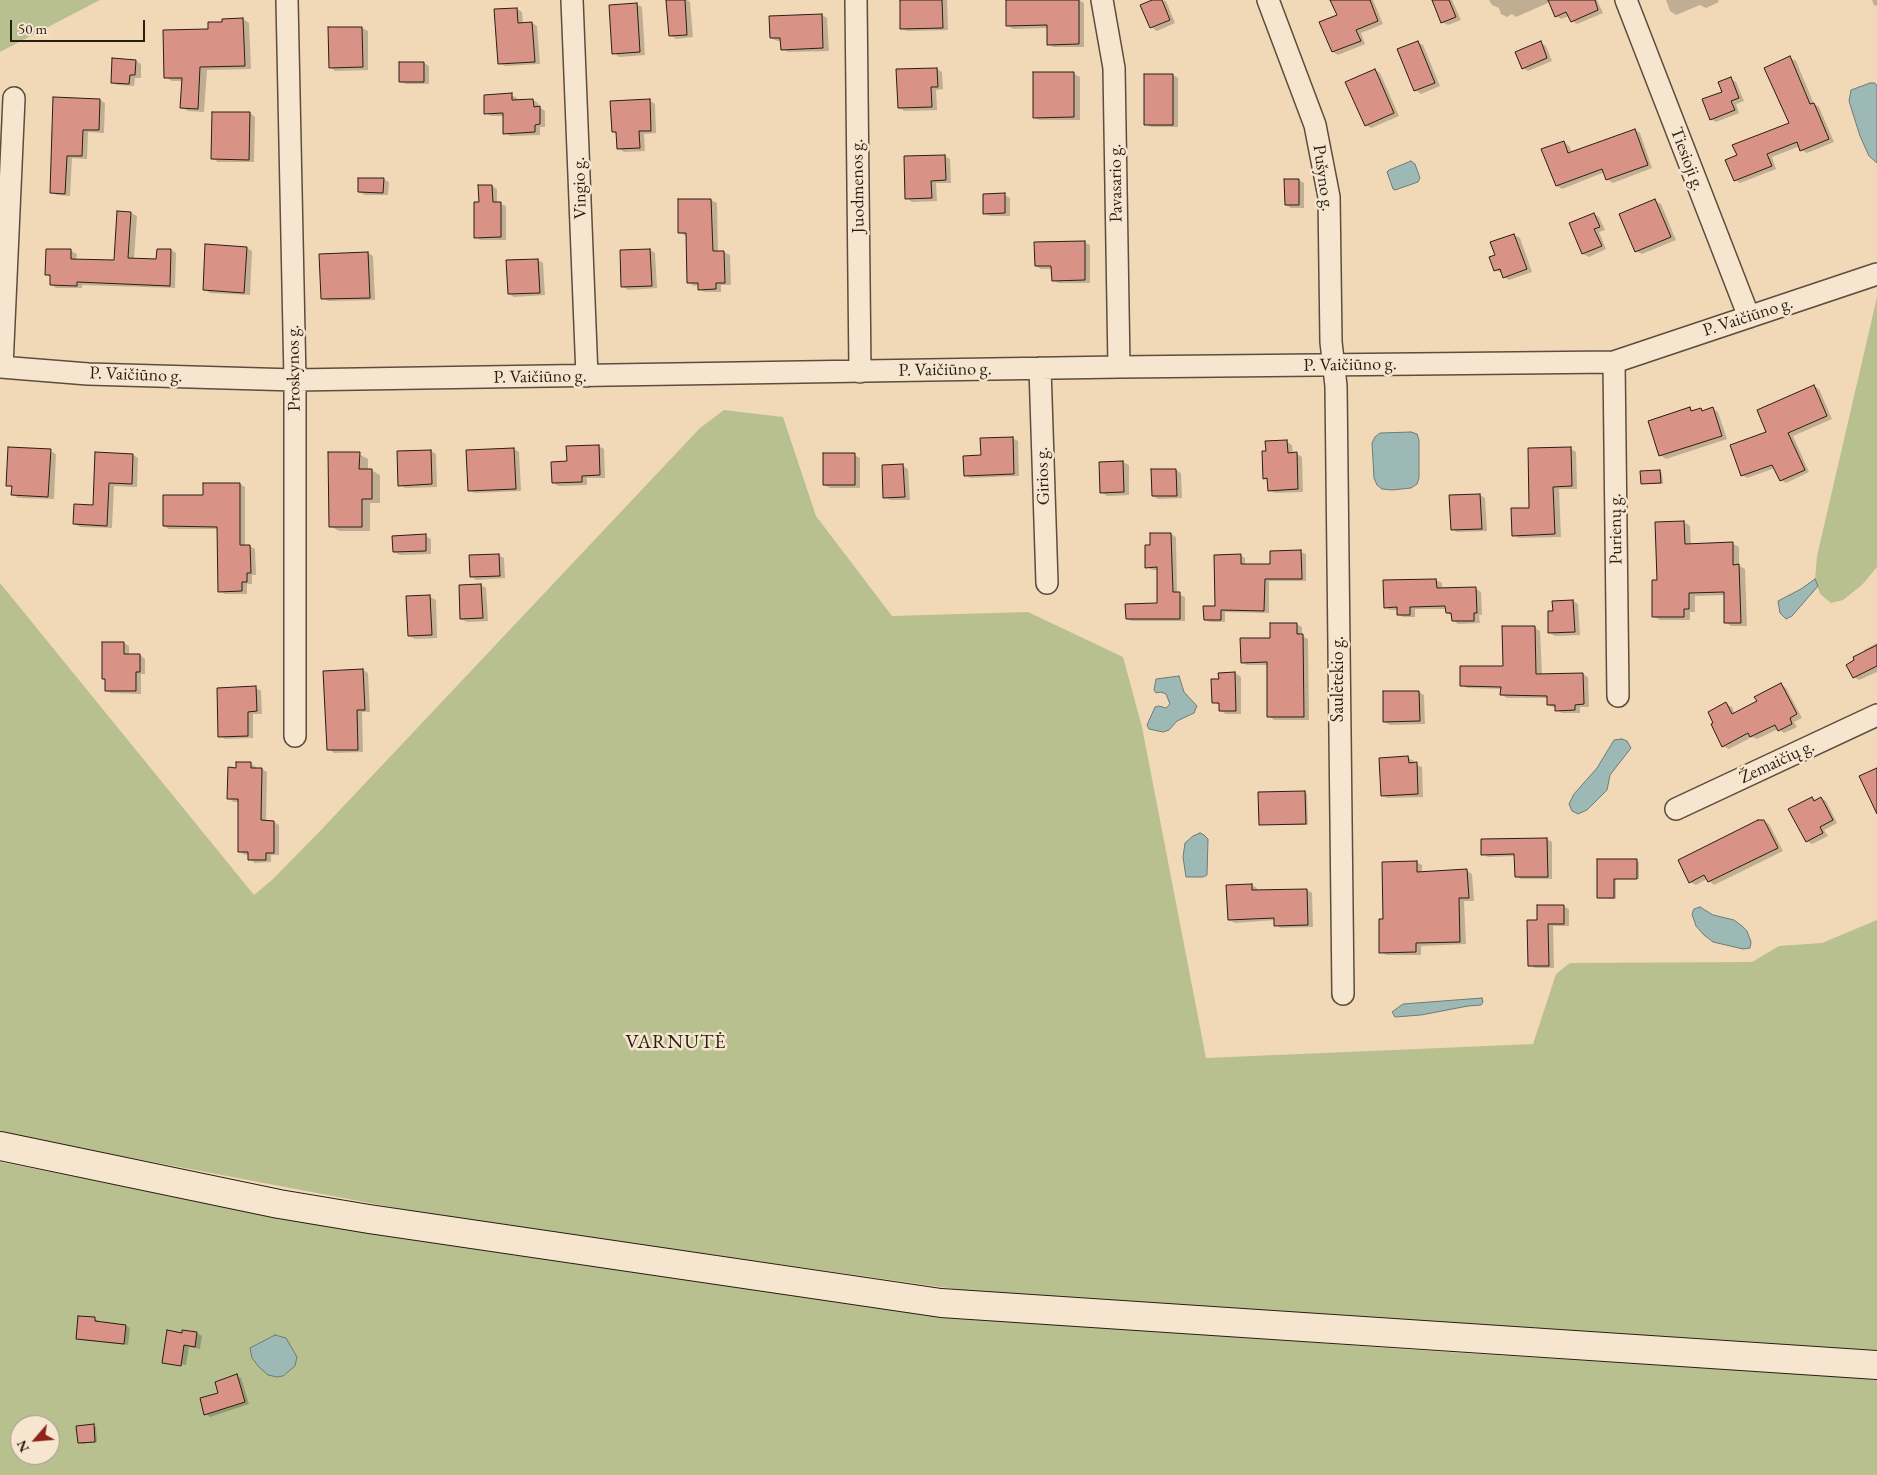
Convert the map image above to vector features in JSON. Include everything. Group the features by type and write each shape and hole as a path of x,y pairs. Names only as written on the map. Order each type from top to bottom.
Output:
{"main road":[{"path":"0,1146 279,1204 369,1220 941,1303 1877,1365"}],"street":[{"name":"Proskynos g.","path":"287,0 295,380 296,736"},
{"name":"Vingio g.","path":"572,0 588,376"},
{"name":"Juodmenos g.","path":"856,0 860,372"},
{"name":"Pavasario g.","path":"1102,0 1114,68 1120,367"},
{"name":"Pušyno g.","path":"1268,0 1315,125 1329,197 1331,342 1334,365"},
{"name":"Tiesioji g.","path":"1626,0 1749,317"},
{"path":"1,367 14,98"},
{"name":"P. Vaičiūno g.","path":"1,367 88,374 295,380 1040,368 1614,362 1877,274"},
{"name":"Purienų g.","path":"1614,362 1618,696"},
{"name":"Saulėtekio g.","path":"1334,365 1336,386 1343,994"},
{"name":"Girios g.","path":"1040,368 1047,583"},
{"name":"Žemaičių g.","path":"1676,809 1877,715"}],"green space":[{"path":"0,0 100,0 0,52"},
{"path":"1877,297 1877,567 1862,585 1843,600 1831,603 1820,594 1815,579 1817,556"},
{"path":"724,410 783,417 816,516 892,616 1028,612 1123,657 1142,727 1206,1058 1533,1044 1556,974 1570,963 1752,962 1779,946 1822,943 1877,920 1877,1354 983,1293 438,1216 0,1133 0,583 254,895 272,880 322,829 700,428"},
{"path":"0,1162 313,1223 921,1314 1416,1350 1877,1379 1877,1475 0,1475"}],"water":[{"path":"1875,83 1877,86 1877,163 1869,156 1860,136 1849,101 1851,90"},
{"path":"1411,161 1415,164 1420,178 1418,182 1395,190 1393,189 1387,172"},
{"path":"1411,432 1417,434 1419,440 1419,478 1417,484 1411,488 1382,489 1377,485 1374,478 1372,443 1375,437 1380,433"},
{"path":"1815,579 1818,586 1792,616 1786,619 1780,613 1778,601"},
{"path":"1179,676 1184,692 1197,706 1194,713 1177,721 1169,730 1163,732 1149,729 1147,725 1155,707 1166,708 1170,704 1166,694 1156,693 1154,690 1156,679"},
{"path":"1622,739 1627,741 1631,748 1610,775 1607,790 1587,810 1578,814 1572,811 1569,804 1574,794 1597,768 1614,740"},
{"path":"1200,833 1208,839 1207,875 1203,877 1186,877 1183,857 1185,843"},
{"path":"1700,907 1713,915 1734,920 1742,926 1747,931 1751,942 1750,948 1743,949 1713,942 1704,935 1696,926 1692,914 1694,909"},
{"path":"1482,998 1483,1002 1481,1005 1421,1015 1395,1017 1392,1012 1403,1004"},
{"path":"275,1335 286,1338 297,1357 295,1366 283,1376 277,1377 268,1375 259,1367 252,1358 250,1348"}],"building":[{"path":"666,0 685,0 687,35 669,36"},
{"path":"900,0 942,0 943,28 900,29"},
{"path":"1006,0 1079,0 1079,44 1047,45 1047,25 1006,26"},
{"path":"1152,0 1162,0 1170,20 1150,28 1140,5"},
{"path":"1330,0 1370,0 1378,21 1356,30 1361,41 1332,52 1319,22 1337,15"},
{"path":"1432,0 1449,0 1456,17 1441,23"},
{"path":"1548,0 1595,0 1598,10 1571,22 1566,12 1555,17"},
{"path":"637,3 640,52 612,54 609,5"},
{"path":"517,8 518,23 532,22 535,62 498,64 494,9"},
{"path":"822,14 823,48 781,50 780,38 770,38 769,16"},
{"path":"243,18 245,66 200,67 198,109 180,108 182,78 164,78 163,30 208,29 208,22 222,22 222,19"},
{"path":"328,27 362,27 363,67 329,68"},
{"path":"1418,41 1435,83 1414,91 1397,49"},
{"path":"1541,41 1547,58 1522,69 1515,52"},
{"path":"1790,56 1810,104 1814,103 1829,139 1800,151 1797,142 1767,154 1772,166 1734,181 1725,160 1737,155 1732,145 1789,123 1764,68"},
{"path":"112,58 136,60 135,75 130,75 129,84 111,83"},
{"path":"399,62 424,62 424,82 399,82"},
{"path":"937,68 938,87 931,87 932,107 898,108 896,69"},
{"path":"1375,69 1394,113 1365,126 1345,82"},
{"path":"1033,72 1074,72 1074,117 1033,118"},
{"path":"1144,74 1173,74 1173,125 1144,125"},
{"path":"1731,77 1739,98 1731,101 1735,110 1710,120 1702,99 1722,92 1718,82"},
{"path":"512,93 512,100 533,99 534,107 540,106 540,124 535,125 535,132 503,134 503,113 484,114 484,95"},
{"path":"53,97 100,99 99,130 83,130 82,156 67,156 65,194 50,193"},
{"path":"650,99 651,131 639,131 640,148 617,149 616,132 612,132 610,101"},
{"path":"212,112 250,112 249,160 211,159"},
{"path":"1635,129 1648,165 1606,180 1602,169 1556,186 1541,149 1564,141 1568,153"},
{"path":"945,155 946,180 931,181 932,198 905,199 904,156"},
{"path":"358,178 384,178 383,193 358,192"},
{"path":"1284,179 1299,179 1299,205 1285,205"},
{"path":"478,185 492,185 493,202 501,202 501,237 474,238 474,202 479,202"},
{"path":"1005,193 1005,213 983,214 983,194"},
{"path":"678,199 711,199 713,251 724,251 725,283 716,283 716,289 698,290 698,283 687,283 686,233 678,233"},
{"path":"1655,199 1671,237 1635,252 1619,214"},
{"path":"117,211 131,212 128,258 156,259 157,249 171,249 170,286 77,282 77,286 50,285 50,275 45,275 46,249 71,249 71,259 114,260"},
{"path":"1594,213 1600,227 1594,229 1602,246 1582,254 1569,223"},
{"path":"1514,234 1527,269 1503,278 1500,269 1494,271 1489,257 1495,255 1490,242"},
{"path":"1085,241 1085,280 1052,281 1051,266 1035,266 1034,242"},
{"path":"205,244 247,247 244,293 203,290"},
{"path":"650,249 652,286 621,287 620,250"},
{"path":"368,252 370,298 321,299 319,254"},
{"path":"538,259 540,293 508,294 506,260"},
{"path":"1814,385 1827,416 1788,433 1805,470 1780,481 1772,465 1741,476 1730,445 1766,432 1757,410"},
{"path":"1690,407 1691,411 1701,408 1702,411 1713,407 1722,436 1659,456 1648,421"},
{"path":"1013,437 1014,474 964,476 963,456 981,455 980,438"},
{"path":"1287,440 1288,453 1297,452 1298,489 1268,491 1267,478 1263,479 1262,451 1266,451 1265,441"},
{"path":"599,445 600,475 582,476 582,482 552,483 551,462 567,461 566,446"},
{"path":"8,447 51,449 48,497 11,495 12,486 6,486"},
{"path":"1571,447 1572,486 1553,487 1555,534 1512,536 1511,508 1529,508 1528,448"},
{"path":"514,448 516,489 468,491 466,450"},
{"path":"431,450 432,484 398,486 397,451"},
{"path":"95,452 133,454 132,484 109,483 107,526 73,524 74,504 93,505"},
{"path":"328,452 360,452 359,469 372,469 372,499 362,499 362,527 329,527"},
{"path":"823,453 855,453 855,485 823,485"},
{"path":"1123,461 1124,492 1100,493 1099,462"},
{"path":"903,464 905,497 883,498 882,465"},
{"path":"1151,469 1176,469 1177,496 1152,496"},
{"path":"1660,470 1661,483 1641,484 1640,471"},
{"path":"203,483 240,483 240,545 250,545 251,573 247,573 247,582 242,582 242,591 218,592 217,527 163,526 163,495 203,495"},
{"path":"1480,494 1482,529 1451,530 1449,495"},
{"path":"1684,521 1685,544 1733,542 1733,565 1739,564 1741,623 1724,623 1724,592 1689,593 1689,609 1684,609 1684,617 1652,617 1652,580 1657,580 1655,522"},
{"path":"1150,533 1171,533 1173,592 1180,592 1180,619 1126,619 1125,604 1157,603 1157,567 1145,568 1145,545 1150,545"},
{"path":"426,534 426,551 393,552 392,536"},
{"path":"1301,550 1302,579 1265,579 1264,611 1221,610 1221,620 1204,620 1203,606 1215,606 1214,555 1241,554 1241,564 1270,564 1270,551"},
{"path":"499,554 500,576 470,577 469,555"},
{"path":"1436,579 1437,588 1476,587 1477,613 1474,613 1474,621 1452,621 1451,613 1446,613 1445,606 1410,607 1410,615 1397,615 1397,607 1384,608 1383,580"},
{"path":"481,584 483,618 460,619 459,585"},
{"path":"430,595 432,635 408,636 406,596"},
{"path":"1573,600 1575,632 1548,633 1548,611 1553,611 1552,601"},
{"path":"1270,623 1297,623 1297,634 1303,634 1304,717 1267,717 1267,662 1241,663 1240,638 1270,638"},
{"path":"1502,626 1535,626 1536,674 1583,673 1584,704 1575,705 1575,710 1555,711 1555,705 1547,705 1547,696 1500,695 1501,687 1460,686 1460,666 1503,666"},
{"path":"102,642 124,642 124,654 140,654 140,672 136,672 136,691 105,691 105,679 102,679"},
{"path":"1877,645 1877,666 1853,678 1846,665 1854,660 1853,657"},
{"path":"363,669 365,710 357,710 358,750 327,750 323,671"},
{"path":"1235,672 1236,711 1219,711 1219,703 1212,703 1211,679 1219,679 1218,673"},
{"path":"1781,683 1797,714 1790,718 1792,724 1778,731 1775,725 1750,737 1748,733 1722,747 1711,724 1713,723 1708,712 1726,702 1732,714 1757,701 1754,697"},
{"path":"256,686 257,711 248,712 248,736 218,737 217,688"},
{"path":"1383,691 1419,691 1420,721 1383,722"},
{"path":"1408,756 1409,763 1417,762 1418,794 1381,796 1379,758"},
{"path":"236,762 251,762 251,768 262,768 261,820 274,821 274,853 266,853 266,860 248,860 248,852 238,852 238,799 227,799 228,767 236,768"},
{"path":"1877,768 1877,814 1859,776"},
{"path":"1305,791 1306,824 1259,825 1258,792"},
{"path":"1812,797 1814,801 1821,797 1833,820 1820,827 1823,833 1806,842 1788,809"},
{"path":"1758,820 1764,820 1778,848 1708,882 1704,875 1689,883 1678,860"},
{"path":"1547,838 1548,877 1515,877 1514,854 1481,855 1481,839"},
{"path":"1597,859 1637,859 1637,879 1614,879 1614,898 1597,898"},
{"path":"1417,861 1417,872 1467,869 1469,898 1459,898 1460,942 1416,943 1416,952 1379,953 1379,919 1383,919 1382,862"},
{"path":"1252,884 1252,890 1307,889 1308,925 1274,926 1274,918 1228,920 1226,885"},
{"path":"1537,905 1564,905 1564,924 1548,924 1549,966 1528,966 1527,920 1537,920"},
{"path":"78,1316 95,1317 95,1321 126,1325 124,1344 76,1339"},
{"path":"167,1330 182,1333 182,1330 197,1332 195,1347 184,1345 181,1366 162,1363"},
{"path":"237,1374 245,1402 204,1415 200,1398 218,1393 215,1382"},
{"path":"94,1424 95,1442 78,1443 76,1426"}],"district":[{"name":"VARNUTĖ","path":"676,1043"}]}
